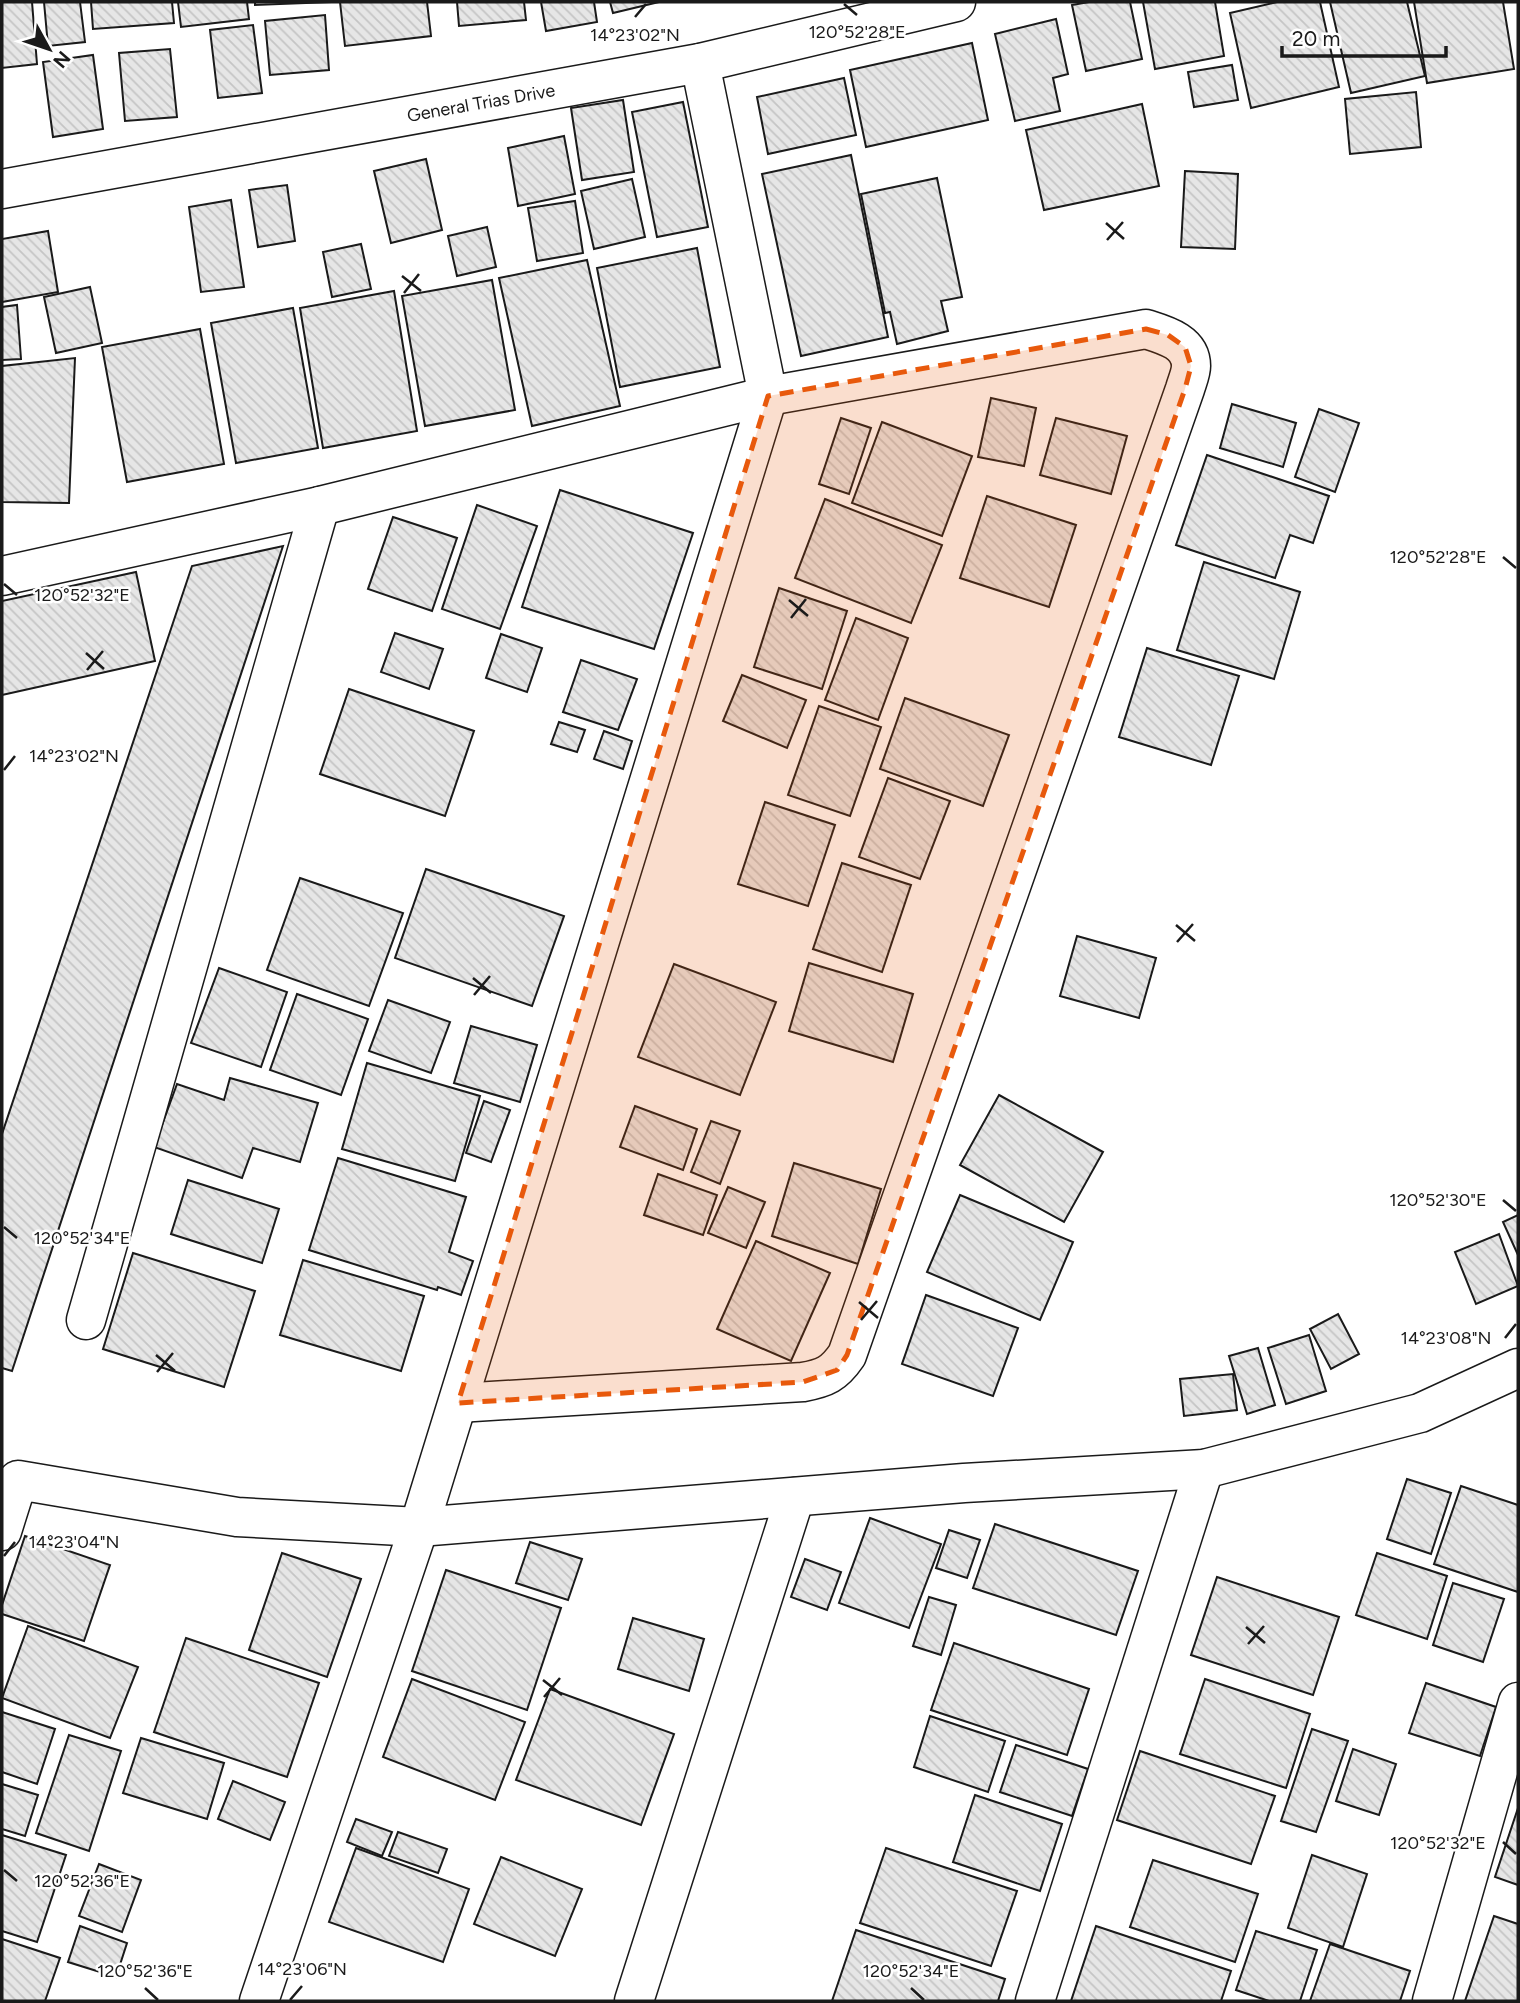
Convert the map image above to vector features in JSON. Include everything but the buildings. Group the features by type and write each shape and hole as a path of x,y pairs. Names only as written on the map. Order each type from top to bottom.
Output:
{"street":[{"name":"General Trias Drive","path":"2,189 700,63 956,2"},
{"path":"259,2001 419,1527 768,396 700,63"},
{"path":"2,576 320,506 768,396 1146,330 1168,335 1185,348 1191,366 851,1344 837,1370 819,1379 803,1382 457,1403"},
{"path":"86,1320 320,506"},
{"path":"2,1531 18,1480 237,1517 419,1527 964,1483 1204,1469 1420,1413 1518,1368"},
{"path":"1035,2001 1204,1469"},
{"path":"634,2001 795,1497"},
{"path":"1432,2001 1518,1702"}],"highlighted area":[{"path":"1146,329 1168,335 1185,347 1191,366 1185,389 847,1355 837,1370 803,1382 458,1403 768,396"}]}
